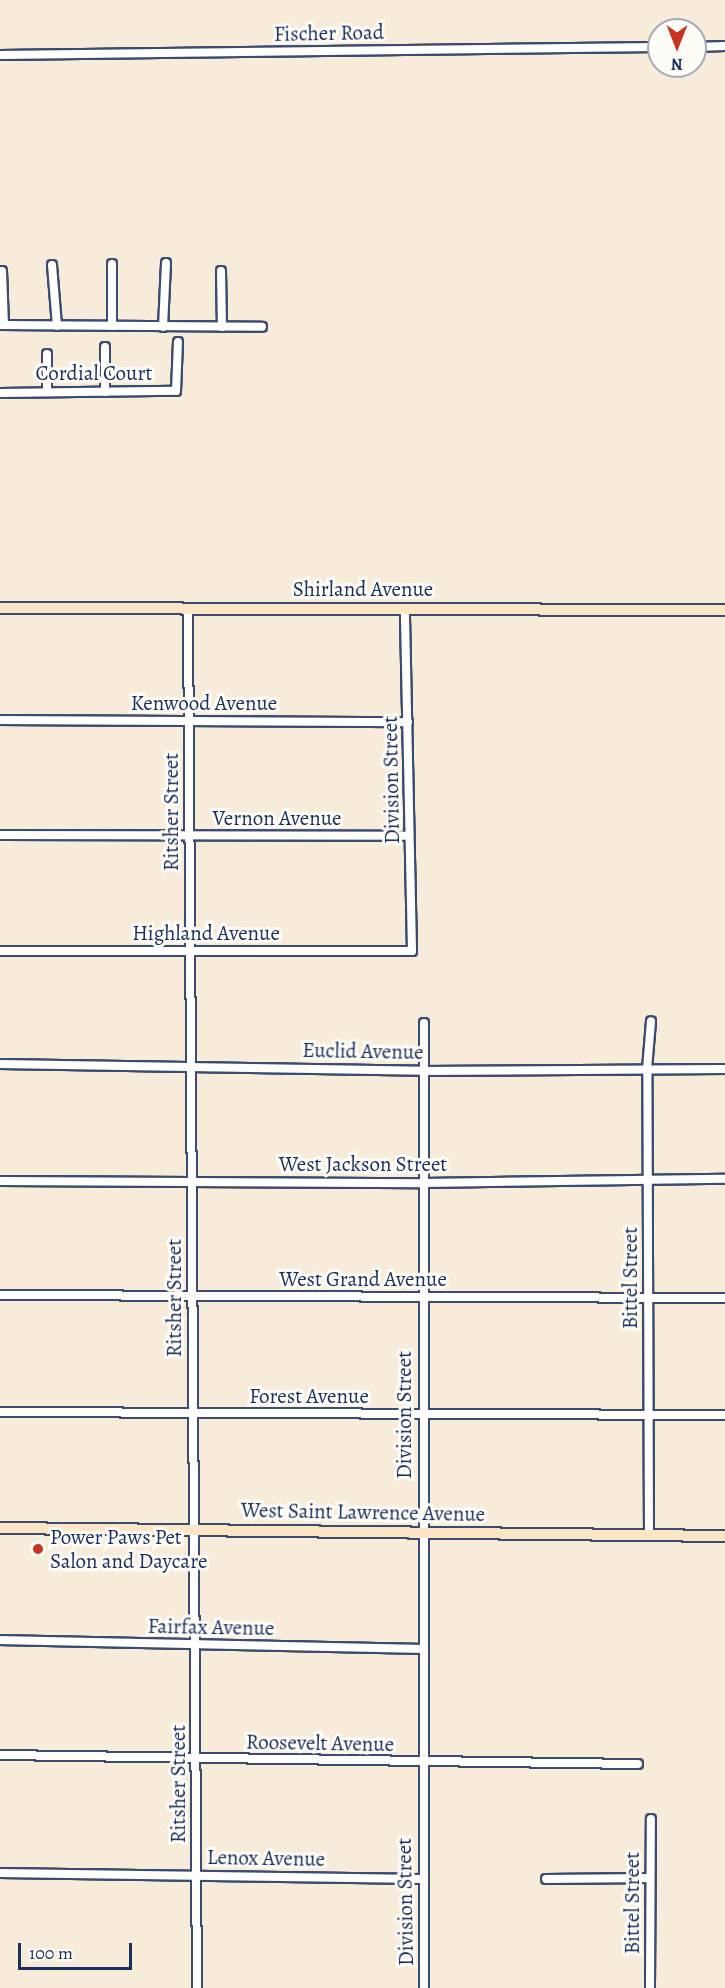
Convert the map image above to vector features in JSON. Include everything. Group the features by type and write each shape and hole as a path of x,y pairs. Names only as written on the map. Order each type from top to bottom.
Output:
{"street":[{"path":"707,47 725,46"},
{"name":"Fischer Road","path":"0,55 647,47"},
{"path":"163,327 166,263"},
{"path":"112,264 112,326"},
{"path":"52,266 57,326"},
{"path":"2,271 2,325 261,327"},
{"path":"221,271 222,327"},
{"name":"Cordial Court","path":"0,393 176,391 178,342"},
{"path":"105,347 105,392"},
{"path":"47,354 47,391"},
{"name":"Shirland Avenue","path":"0,608 725,610"},
{"name":"Ritsher Street","path":"188,608 189,1065 197,1988"},
{"name":"Division Street","path":"405,609 412,951"},
{"name":"Kenwood Avenue","path":"0,720 408,722"},
{"name":"Vernon Avenue","path":"0,835 409,836"},
{"name":"Highland Avenue","path":"0,951 412,951"},
{"name":"Bittel Street","path":"648,1535 647,1069 651,1021"},
{"name":"Division Street","path":"424,1023 421,1649 424,1988"},
{"name":"Euclid Avenue","path":"0,1064 189,1065 423,1071 725,1069"},
{"name":"West Jackson Street","path":"0,1181 424,1183 725,1179"},
{"name":"West Grand Avenue","path":"0,1295 725,1298"},
{"name":"Forest Avenue","path":"0,1412 725,1415"},
{"name":"West Saint Lawrence Avenue","path":"0,1528 194,1528 725,1536"},
{"name":"Fairfax Avenue","path":"0,1640 421,1649"},
{"name":"Roosevelt Avenue","path":"0,1755 421,1763 638,1764"},
{"name":"Bittel Street","path":"651,1819 651,1988"},
{"name":"Lenox Avenue","path":"0,1873 197,1874 422,1879"},
{"path":"546,1879 650,1878"}],"place":[{"name":"Power Paws Pet Salon and Daycare","path":"38,1549"}]}
